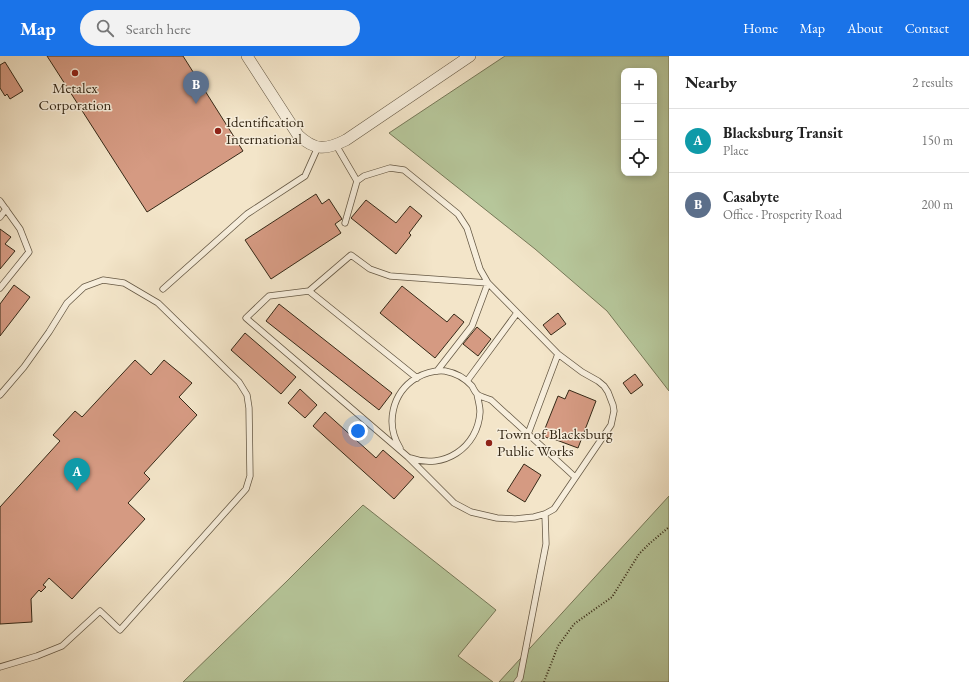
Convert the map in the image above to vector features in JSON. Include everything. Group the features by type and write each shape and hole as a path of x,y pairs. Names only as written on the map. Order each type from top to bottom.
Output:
{"street":[{"path":"247,56 298,135 310,145 328,148 346,140 470,56"}],"lane":[{"path":"336,145 357,181"},
{"path":"163,289 247,214 305,176 318,147"},
{"path":"345,223 357,181 364,176 390,168 404,170 458,214 467,228 480,269 488,283 558,354 582,372 598,381 608,392 614,412 611,425 554,509 545,514 534,517 515,519 497,518 471,512 454,503 408,457 402,451 397,443 394,435 392,417 395,404 400,393 411,382 430,372 445,371 460,376 467,381 477,394 479,402 480,411 476,429 472,437 460,450 444,459 426,462 417,460 408,457 246,318 269,296 309,292 351,255 370,270 390,276 488,283"},
{"path":"0,201 20,229 29,252 0,288"},
{"path":"0,217 6,209"},
{"path":"0,394 24,367 49,332 67,303 84,287 103,280 124,283 158,303 239,382 246,395 249,408 250,476 246,489 120,630 100,612 62,646 37,656 0,667"},
{"path":"437,371 472,326 488,283"},
{"path":"309,292 417,378"},
{"path":"467,381 517,313"},
{"path":"528,434 558,354"},
{"path":"477,394 491,400 575,477"},
{"path":"517,682 520,678 546,544 545,514"}],"path":[{"path":"544,682 558,646 574,624 612,597 639,554 669,527"}],"green space":[{"path":"505,56 669,56 669,391 607,311 535,249 389,133"},
{"path":"669,496 669,682 499,682"},
{"path":"363,505 496,610 458,656 493,682 183,682 287,581"}],"building":[{"path":"47,56 183,56 243,151 147,212"},
{"path":"5,62 23,91 10,99 7,94 5,96 0,88 0,65"},
{"path":"316,194 322,204 329,199 342,219 335,224 341,233 271,279 245,240"},
{"path":"366,200 396,223 410,206 422,216 409,233 411,235 396,254 351,218"},
{"path":"0,229 11,237 5,244 15,251 0,269"},
{"path":"14,285 30,297 0,336 0,304"},
{"path":"402,286 447,322 454,314 464,322 435,358 380,313"},
{"path":"279,304 392,393 379,410 266,321"},
{"path":"558,313 566,324 551,335 543,325"},
{"path":"477,327 491,339 478,356 463,344"},
{"path":"245,333 296,377 281,394 231,350"},
{"path":"135,360 151,375 164,360 192,383 179,397 197,415 144,473 150,479 128,503 145,519 72,599 49,578 43,585 46,587 41,592 39,590 31,599 32,622 0,624 0,507 60,441 53,435 75,411 82,417"},
{"path":"635,374 643,385 631,394 623,383"},
{"path":"300,389 317,405 305,418 288,403"},
{"path":"569,390 596,401 578,448 542,436 558,396 565,399"},
{"path":"325,412 376,458 383,450 414,477 394,499 313,426"},
{"path":"524,464 541,475 525,502 507,491"}],"place":[{"name":"Metalex Corporation","path":"75,73"},
{"name":"Casabyte","path":"196,104"},
{"name":"Identification International","path":"218,131"},
{"name":"Town of Blacksburg Public Works","path":"489,443"},
{"name":"Blacksburg Transit","path":"77,491"}]}
